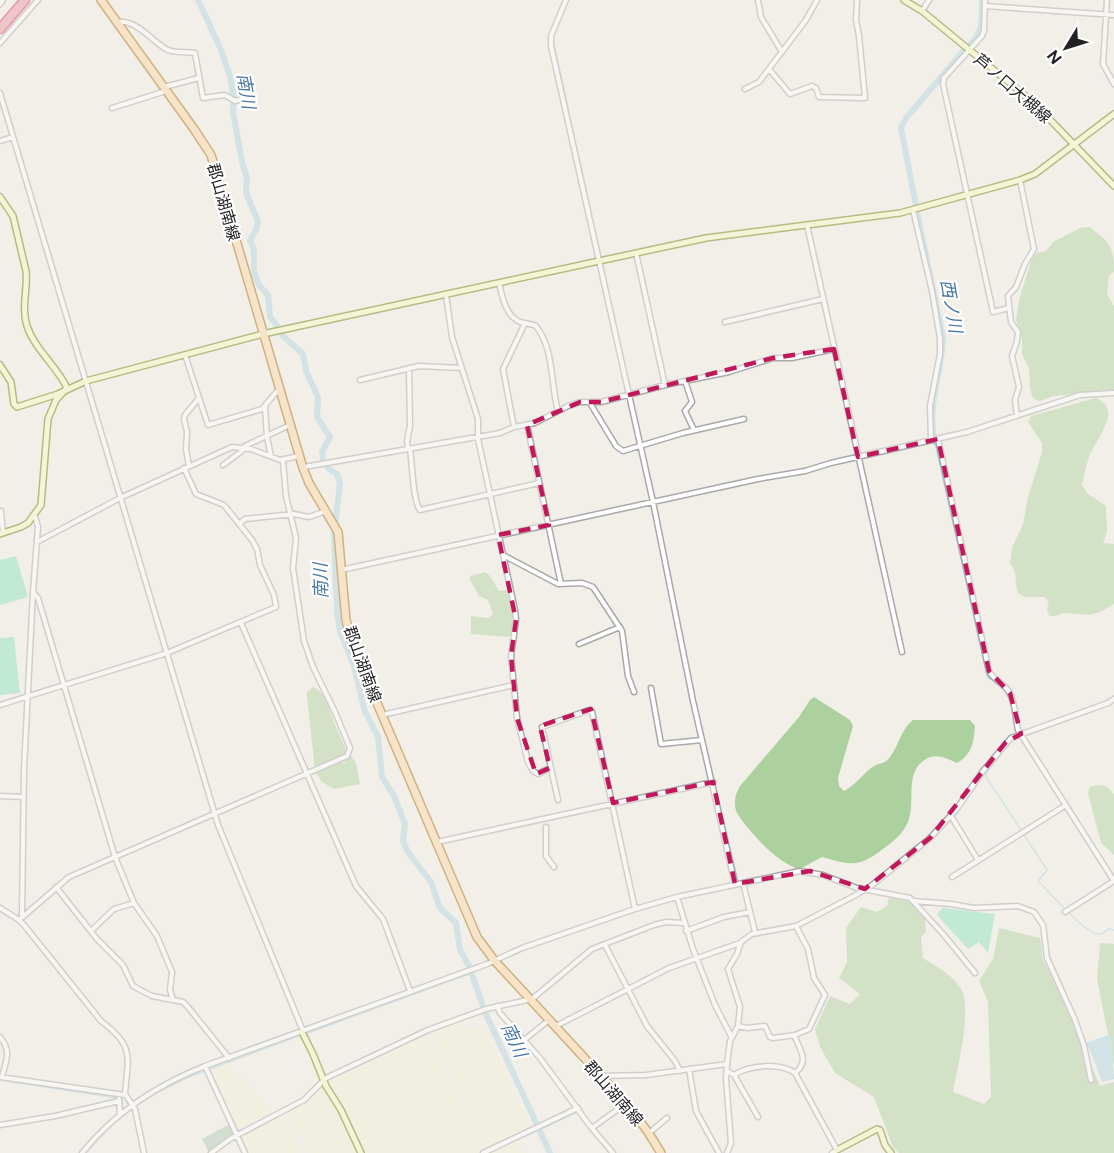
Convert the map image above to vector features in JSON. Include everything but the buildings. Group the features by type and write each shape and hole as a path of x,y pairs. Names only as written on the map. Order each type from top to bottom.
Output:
{"highway":[{"path":"0,21 18,0"},
{"path":"0,29 25,0"}],"main road":[{"name":"郡山湖南線","path":"101,0 211,155 303,468 309,483 338,532 350,634 477,937 494,960 626,1103 661,1153"}],"street":[{"path":"0,4 3,0"},
{"path":"0,43 38,0"},
{"path":"566,0 551,36 551,46 653,502 702,740 735,884"},
{"path":"758,0 761,17 782,52"},
{"path":"745,89 759,83 806,20 817,0"},
{"path":"769,69 790,94 812,86 816,88 819,97 865,98 860,36 856,20 856,0"},
{"name":"芦ノ口大槻線","path":"904,0 922,10 1034,103 1114,186"},
{"path":"922,10 928,0"},
{"path":"986,0 983,33 943,82 993,312 1010,308"},
{"path":"1107,0 1102,64 1114,84"},
{"path":"985,6 1114,15"},
{"path":"117,22 123,21 133,25 169,51 194,53 203,98 225,95 235,101 251,97"},
{"path":"112,108 159,94 165,88 199,78"},
{"path":"0,93 215,814 324,1080 361,1153"},
{"path":"0,365 11,382 14,404 17,407 58,394 86,381 263,334 706,238 914,210 1020,180 1046,167 1114,114"},
{"path":"0,141 13,137"},
{"path":"1017,416 1015,400 1019,387 1012,355 1018,335 1011,322 1008,296 1016,287 1034,249 1020,180"},
{"path":"0,197 14,216 26,271 24,295 26,324 42,352 61,375 67,388"},
{"path":"914,210 935,303 940,338 940,354 929,414 989,671 992,677 1001,682 1010,693 1018,730 1114,881 1065,912"},
{"path":"807,225 902,652"},
{"path":"636,253 665,385"},
{"path":"499,283 504,301 517,320 539,328 548,350 558,411"},
{"path":"446,295 449,326 478,422 478,436 516,620 511,656 517,718 530,765 536,774 550,768"},
{"path":"725,322 823,299"},
{"path":"514,427 503,368 525,323"},
{"path":"303,468 500,433 514,427 537,423 571,404 601,402 665,385 729,372 773,358 792,358 834,349"},
{"path":"185,355 206,423 209,425 265,407 279,389"},
{"path":"360,380 409,368 462,368"},
{"path":"409,368 410,426 407,441 414,494 419,509 539,483"},
{"path":"685,381 692,402 685,411 694,430"},
{"path":"1,511 2,534 21,527 35,516 41,505 48,418 56,400 67,388"},
{"path":"341,570 758,479 805,471 972,431 1080,395 1114,393"},
{"path":"0,705 166,653 276,607 277,603 260,565 256,547 222,503 196,494 187,467 187,432 184,419 186,413 199,398"},
{"path":"590,402 620,451 694,430 744,419"},
{"path":"265,407 271,457"},
{"path":"223,465 242,451 243,447 290,425"},
{"path":"527,425 561,584"},
{"path":"37,542 120,498 232,447 243,447 283,460 300,456"},
{"path":"20,919 67,878 347,756 350,748 313,667 304,641 293,568 296,538 286,496 283,460"},
{"path":"239,524 245,519 291,514 309,517 326,511"},
{"path":"20,919 33,591 39,524 35,516"},
{"path":"502,555 561,584 591,585 620,627 624,639 628,676 634,692"},
{"path":"33,591 38,598 116,857 134,903 157,936 172,972 170,990 173,1000"},
{"path":"241,623 356,886 383,919 410,991"},
{"path":"579,644 620,627"},
{"path":"382,715 514,685"},
{"path":"651,688 661,744 702,740"},
{"path":"555,1027 669,968 741,943 755,932 796,926 865,889 930,838 951,816 1011,738 1114,699"},
{"path":"558,800 543,726 589,710 592,712 635,909"},
{"path":"437,842 713,782"},
{"path":"0,796 24,797"},
{"path":"952,877 1066,805"},
{"path":"951,816 978,860"},
{"path":"546,827 546,856 554,867"},
{"path":"82,1153 120,1114 163,1084 229,1058 487,964 522,948 635,909 677,897 800,871 810,871 851,886 903,896 913,901 974,908 1018,906 1027,908 1040,918 1045,932 1047,958 1075,1020 1084,1046 1091,1080"},
{"path":"743,883 755,932"},
{"path":"56,887 91,931 123,965 133,986 152,996 183,1002 229,1058"},
{"path":"677,897 683,923 696,958 715,1005 732,1036"},
{"path":"913,901 975,973"},
{"path":"91,931 114,909 134,903"},
{"path":"0,908 20,919 101,1021 125,1043 128,1053 120,1114"},
{"path":"686,931 724,917 750,912"},
{"path":"211,1153 237,1136 304,1100 324,1080 428,1030 497,1006 530,999 592,949 654,925 666,922 683,923"},
{"path":"738,1026 747,1028 765,1026 771,1038 794,1035 811,1026 825,995 814,978 808,949 796,926"},
{"path":"726,1153 731,1143 727,1064 732,1036 738,1026 739,1000 728,969 741,943"},
{"path":"604,945 647,1026 675,1061 680,1071"},
{"path":"497,1006 504,1018 613,1153"},
{"path":"524,1040 549,1020"},
{"path":"794,1035 804,1061 802,1067 795,1072"},
{"path":"0,1037 8,1050 1,1077 121,1097 134,1106 144,1153"},
{"path":"601,1076 646,1075 727,1064"},
{"path":"734,1075 752,1067 787,1068 795,1072 835,1151 877,1129 880,1130 885,1145 891,1153"},
{"path":"206,1068 245,1153"},
{"path":"689,1069 695,1109 719,1153"},
{"path":"727,1071 734,1075 758,1117"},
{"path":"0,1125 55,1116 121,1097"},
{"path":"592,1128 626,1103"},
{"path":"483,1153 578,1108"},
{"path":"649,1133 667,1118"}],"highlighted area":[{"path":"834,349 858,457 938,439 989,671 1010,693 1021,734 1006,742 930,838 865,889 810,871 735,884 713,782 613,803 591,709 540,726 550,768 536,774 517,718 511,656 516,620 498,535 549,525 527,425 580,402 601,402 773,358"}],"green space":[{"path":"1090,227 1110,246 1113,256 1114,272 1109,275 1107,294 1114,306 1114,390 1035,400 1030,388 1029,368 1022,354 1022,338 1016,320 1019,300 1032,258 1037,253 1046,251 1053,242 1080,228"},
{"path":"1096,398 1106,405 1108,417 1089,457 1082,485 1088,494 1106,506 1107,532 1103,543 1114,544 1114,604 1089,615 1064,613 1049,616 1047,609 1049,602 1044,597 1025,597 1018,593 1015,572 1010,563 1012,548 1023,524 1028,497 1042,452 1042,443 1028,422 1031,416"},
{"path":"16,556 28,597 0,605 0,560"},
{"path":"485,572 499,591 506,590 514,613 514,626 509,637 471,634 471,616 488,618 493,614 488,600 479,596 469,578"},
{"path":"14,637 20,693 0,695 0,638"},
{"path":"313,687 322,694 328,704 346,750 342,758 343,763 345,764 344,758 350,755 356,763 360,784 334,789 322,782 315,771 307,696 307,692"},
{"path":"814,697 850,720 853,726 838,778 839,786 844,791 874,766 888,760 913,720 970,720 975,726 975,732 969,752 962,760 957,763 936,756 927,758 917,767 912,783 909,818 896,839 875,855 861,862 847,863 822,857 798,870 773,854 752,833 737,813 735,799 740,786"},
{"path":"1106,786 1114,794 1114,855 1101,843 1088,793 1090,787"},
{"path":"889,897 910,902 925,919 926,932 921,937 923,958 950,976 962,991 965,1000 965,1026 953,1092 984,1104 991,1097 988,1002 979,981 993,959 999,928 1040,938 1043,960 1066,1005 1100,1086 1114,1082 1114,1153 899,1153 893,1147 874,1097 835,1073 820,1047 815,1029 830,996 850,1004 860,994 839,978 847,962 846,928 861,907 877,912 887,906"},
{"path":"942,908 995,914 988,953 979,942 968,949 937,915"},
{"path":"1100,943 1114,944 1114,1065 1097,979"},
{"path":"463,1020 468,1030 483,1023 532,1129 486,1150 432,1032"},
{"path":"428,1032 483,1151 480,1153 425,1153 379,1055"},
{"path":"377,1056 422,1153 364,1153 342,1104 330,1088 332,1086 329,1078"},
{"path":"228,1066 237,1078 244,1078 272,1115 238,1133 210,1072"},
{"path":"322,1086 343,1120 301,1140 287,1112 312,1097"},
{"path":"283,1114 301,1153 248,1153 240,1137"},
{"path":"343,1122 358,1153 333,1153 323,1131"},
{"path":"230,1124 234,1135 209,1153 202,1139"},
{"path":"322,1132 331,1153 307,1153 302,1141"},
{"path":"517,1140 523,1153 488,1153"}],"water":[{"path":"1111,1034 1114,1079 1102,1082 1086,1043"}],"waterway":[{"name":"南川","path":"198,0 230,76 234,98 233,112 247,178 246,193 258,221 250,240 254,250 254,273 259,285 268,295 270,317 283,336 303,354 306,371 318,397 317,417 330,437 322,452 323,460 329,469 337,474 340,483 334,534 340,631 355,669 364,709 378,737 382,777 394,796 405,824 403,840 407,851 431,882 440,908 456,923 460,950 469,966 485,1012 550,1153"},
{"name":"西ノ川","path":"968,47 980,30 982,0"},
{"path":"553,40 601,258"},
{"name":"西ノ川","path":"916,206 901,128 906,118 965,49"},
{"name":"西ノ川","path":"917,212 943,338 933,403 935,442"},
{"path":"602,262 633,404"},
{"path":"935,442 987,675 998,683"},
{"path":"657,511 685,651"},
{"path":"690,679 738,882"},
{"path":"1012,703 1017,734"},
{"path":"1007,746 985,775 1047,870 1038,881 1087,929 1101,934 1109,929 1114,930"},
{"path":"3,912 15,920"},
{"path":"305,1034 472,973"},
{"path":"117,1120 145,1099 184,1079 301,1035"},
{"path":"0,1080 117,1098"},
{"path":"121,1099 122,1112"},
{"path":"580,1110 607,1143"},
{"path":"539,1130 577,1112"},
{"path":"86,1153 111,1125"}]}
